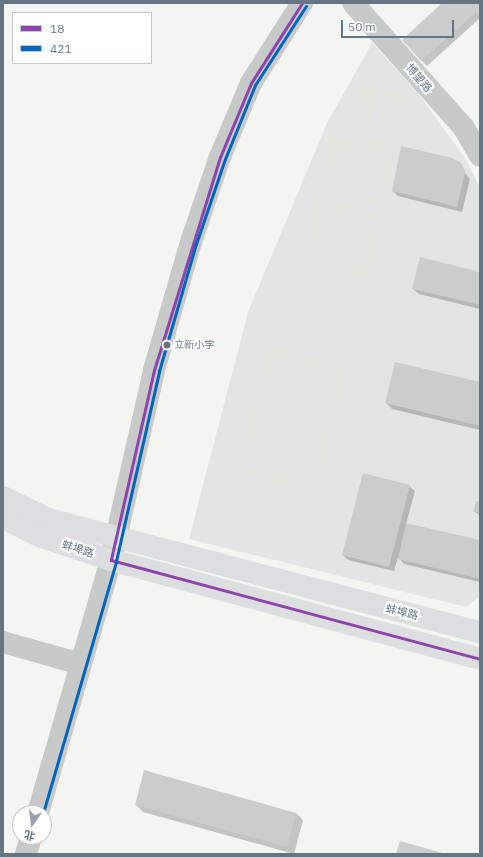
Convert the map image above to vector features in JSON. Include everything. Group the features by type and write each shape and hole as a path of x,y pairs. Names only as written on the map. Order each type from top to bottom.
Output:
{"main road":[{"name":"蚌埠路","path":"3,497 48,519 480,632"},
{"name":"蚌埠路","path":"3,518 39,536 111,560 480,660"}],"street":[{"path":"40,805 117,538 154,370 220,157 251,83 302,3"},
{"name":"博望路","path":"353,3 464,128 480,156"},
{"path":"3,642 81,664"}],"shaded area":[{"name":"立新小学","path":"372,43 417,92 465,158 480,188 480,596 466,607 189,539 248,312 327,123"},
{"path":"359,83 378,88 369,129 350,124"},
{"path":"387,90 406,94 396,135 377,131"},
{"path":"330,135 361,143 349,196 318,189"},
{"path":"367,136 399,144 384,206 352,198"},
{"path":"317,198 349,206 334,268 303,260"},
{"path":"353,207 384,214 369,277 338,269"},
{"path":"266,346 348,367 317,492 235,472"}],"building":[{"path":"442,3 480,3 480,16 476,12 421,61 402,40"},
{"path":"401,146 452,158 461,163 465,172 457,207 392,191"},
{"path":"420,257 480,272 480,305 412,289"},
{"path":"395,362 480,382 480,426 385,403"},
{"path":"363,473 410,485 389,567 342,555"},
{"path":"476,501 480,502 480,513 473,511"},
{"path":"406,523 480,540 480,579 398,559"},
{"path":"144,770 296,813 287,847 135,805"},
{"path":"400,841 446,854 396,854"}],"transit line":[{"name":"18","path":"302,3 251,83 220,157 154,370 111,560 480,659"},
{"name":"421","path":"45,805 116,561 159,371 196,244 225,159 255,85 306,6"}],"place":[{"name":"立新小学","path":"167,345"}]}
